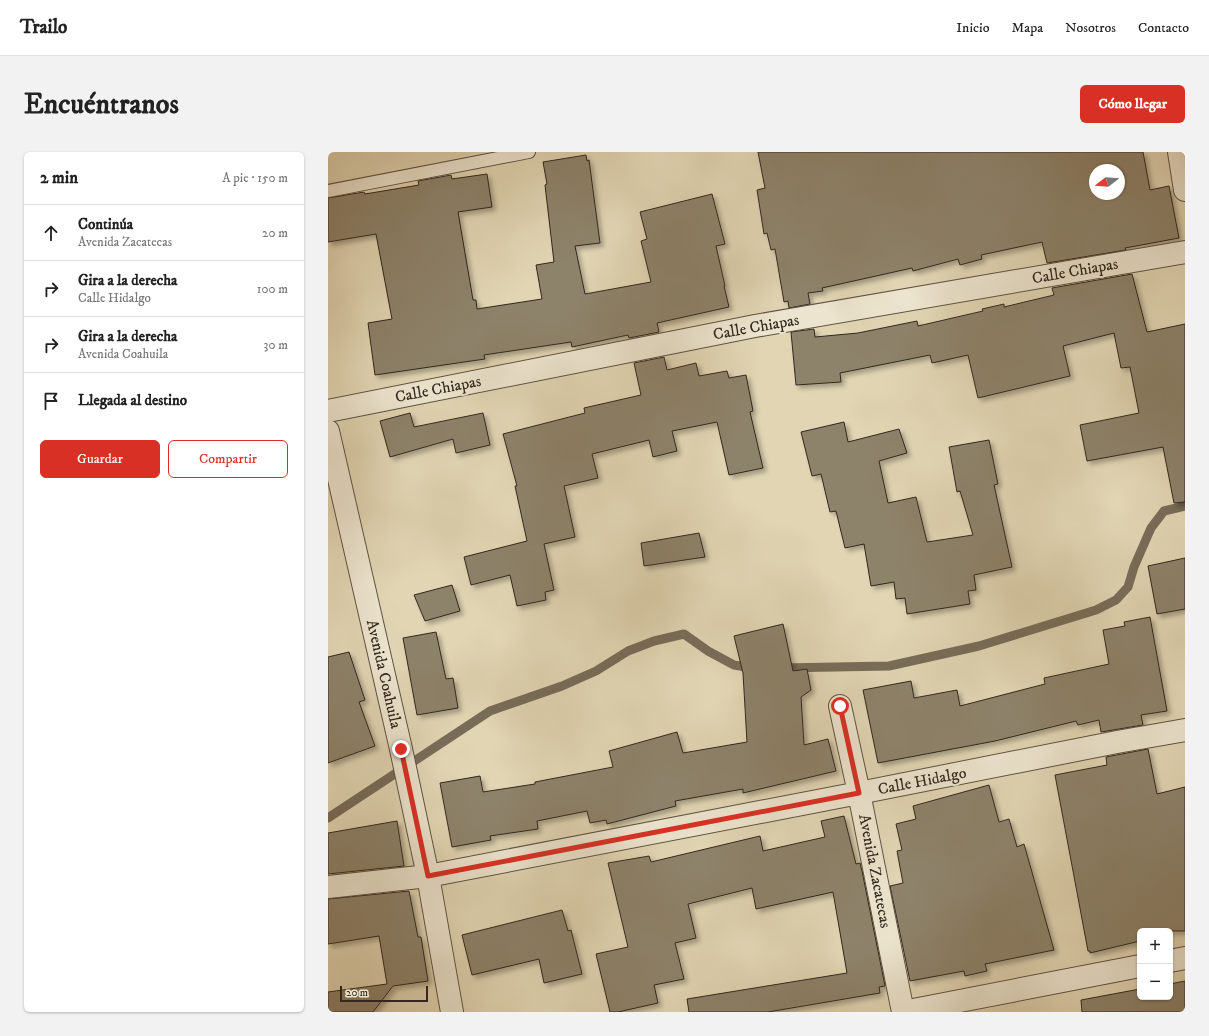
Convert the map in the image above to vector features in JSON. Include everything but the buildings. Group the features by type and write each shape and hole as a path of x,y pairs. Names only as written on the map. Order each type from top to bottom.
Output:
{"street":[{"path":"1179,152 1185,190"},
{"name":"Calle Chiapas","path":"328,411 755,326 1185,252"},
{"name":"Avenida Coahuila","path":"328,432 410,787 428,876 452,1012"},
{"name":"Avenida Zacatecas","path":"840,706 903,1012"},
{"name":"Calle Hidalgo","path":"328,887 428,876 1185,730"},
{"path":"1173,960 1185,958"},
{"path":"903,1012 1137,967"}],"lane":[{"path":"328,191 529,152"}],"waterway":[{"path":"781,668 889,666 979,646 1096,610 1116,600 1128,587 1134,567 1151,528 1164,511 1185,506"},
{"path":"328,818 490,711 562,686 596,671 628,651 654,641 684,634 708,651 734,665 752,668"}],"route":[{"path":"401,749 428,876 859,793 840,706"}]}
